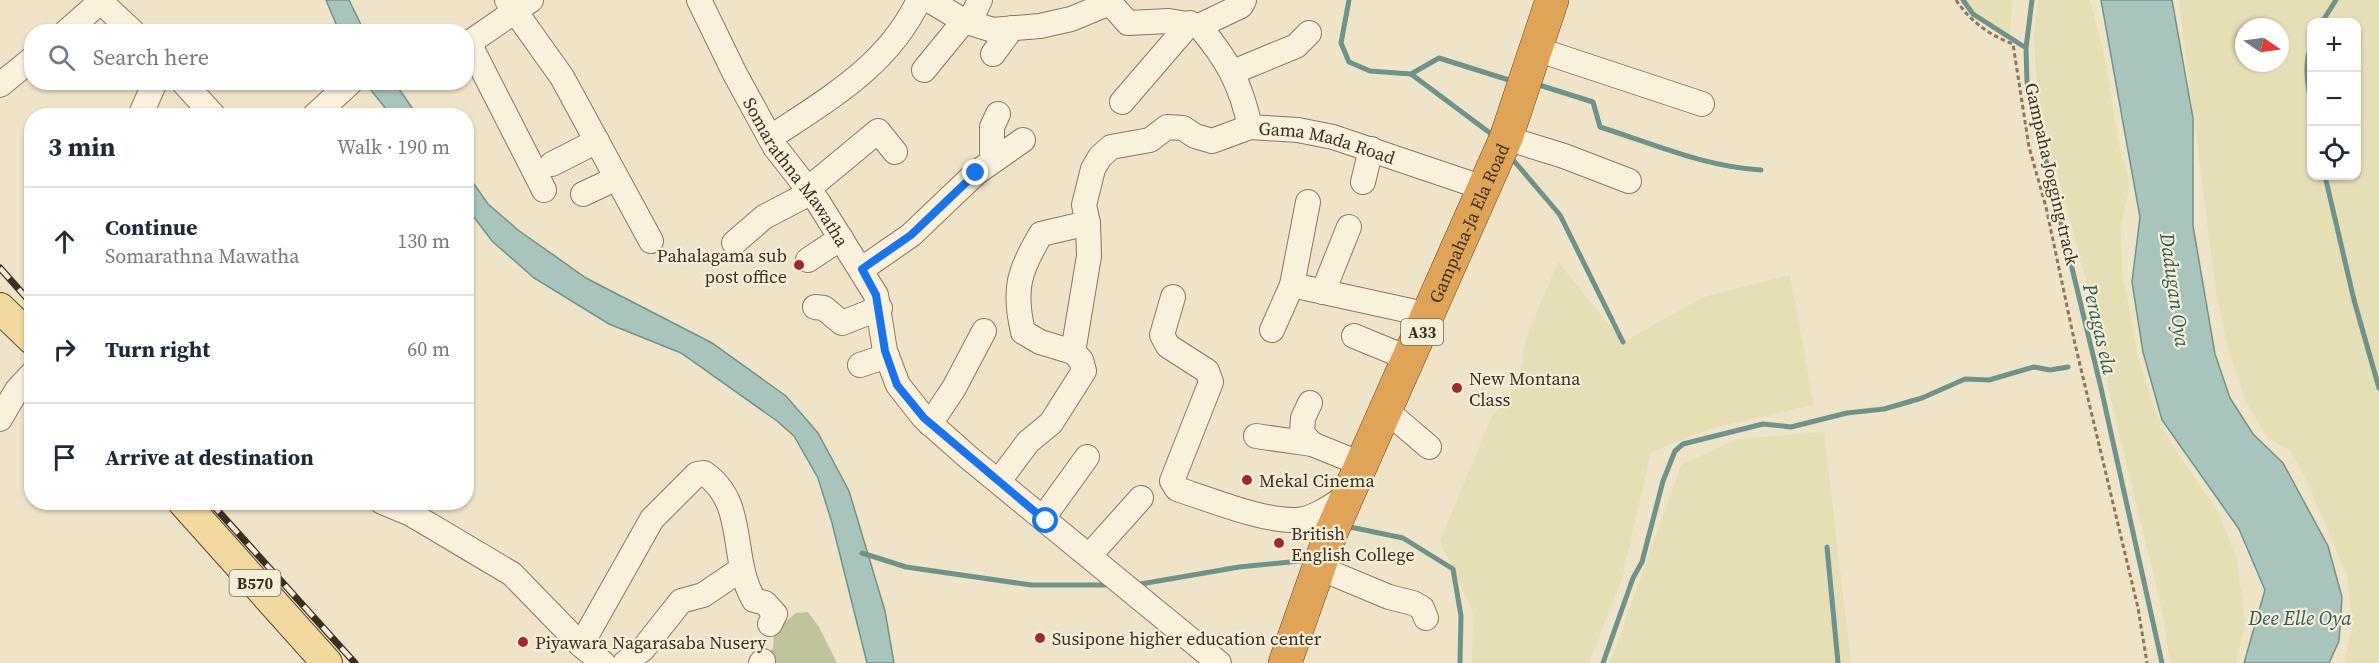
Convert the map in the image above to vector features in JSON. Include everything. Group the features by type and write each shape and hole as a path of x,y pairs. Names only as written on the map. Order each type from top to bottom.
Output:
{"highway":[{"name":"Gampaha-Ja Ela Road","path":"1290,656 1319,562 1344,502 1387,411 1503,146 1552,0"}],"main road":[{"path":"0,308 24,331"},
{"name":"B570","path":"190,510 327,663"}],"street":[{"name":"Somarathna Mawatha","path":"700,0 735,74 770,138 862,269 876,295 887,356 897,385 930,424 1219,663"},
{"path":"770,138 861,76 894,41 919,0"},
{"path":"929,0 966,22 993,30 1040,26 1078,8 1110,3 1128,23 1150,10 1194,24"},
{"path":"924,70 966,22 980,0"},
{"path":"1122,102 1194,24 1241,6 1244,0"},
{"path":"75,24 100,1 124,24"},
{"path":"474,39 518,4 562,77 615,179 651,241"},
{"name":"Gama Mada Road","path":"1194,24 1223,54 1233,72 1250,127 1298,130 1371,148 1484,188"},
{"path":"993,54 1012,28"},
{"path":"1233,72 1296,46 1309,33"},
{"path":"474,56 544,190"},
{"path":"0,85 24,66"},
{"path":"1529,71 1702,104"},
{"path":"144,108 151,90"},
{"path":"190,90 207,108"},
{"path":"323,108 342,90"},
{"path":"992,161 992,128 998,114"},
{"path":"1073,352 1087,278 1088,223 1084,205 1085,192 1100,157 1111,147 1150,140 1167,127 1183,128 1196,136 1212,141 1250,127"},
{"path":"734,243 764,217 809,191 878,131 895,152"},
{"path":"552,164 597,141"},
{"path":"862,269 911,235 992,161 1023,141"},
{"path":"1503,146 1564,156 1629,181"},
{"path":"1363,182 1371,148"},
{"path":"583,194 615,179"},
{"path":"1272,330 1292,285 1308,202"},
{"path":"999,481 1028,442 1051,423 1084,371 1081,360 1073,352 1040,342 1023,332 1016,304 1023,265 1041,234 1088,223"},
{"path":"1323,292 1349,227"},
{"path":"808,260 841,238"},
{"path":"1292,285 1429,315"},
{"path":"1173,297 1162,335 1168,346 1207,371 1210,382 1172,481 1177,489 1260,515 1297,520 1344,502"},
{"path":"815,307 824,308 842,323 880,308"},
{"path":"930,424 954,388 984,331"},
{"path":"1354,336 1410,358"},
{"path":"860,366 887,356"},
{"path":"0,419 24,383"},
{"path":"1310,403 1303,418 1302,433 1312,444"},
{"path":"1387,411 1429,447"},
{"path":"1256,436 1312,444 1349,459 1363,462"},
{"path":"1043,518 1087,457"},
{"path":"580,645 652,519 697,474 704,472 711,477 729,501 734,514 741,570 754,600 765,603 775,614 770,624"},
{"path":"1089,556 1142,498"},
{"path":"401,510 512,574 580,645 603,663"},
{"path":"1319,562 1389,597 1413,603 1422,608 1426,618"},
{"path":"625,663 643,648 681,601 703,595 741,570"}],"path":[{"name":"Gampaha Jogging track","path":"1956,0 1983,28 1995,37 2013,44 2029,147 2046,207 2075,344 2138,608 2147,663"}],"shaded area":[{"path":"1965,0 2012,0 2010,36 1975,14"},
{"path":"2038,0 2090,0 2103,50 2120,151 2128,175 2129,189 2121,223 2122,271 2138,355 2155,411 2170,441 2219,514 2237,560 2245,622 2236,663 2170,663 2162,610 2109,391 2092,303 2042,115 2036,74 2034,35"},
{"path":"2179,0 2379,0 2379,663 2344,663 2352,628 2347,575 2306,479 2290,450 2268,438 2246,402 2228,349 2216,293"},
{"path":"1558,262 1623,342 1704,297 1790,275 1814,405 1709,429 1651,452 1622,578 1589,663 1472,663 1473,612 1440,541 1492,416 1518,386 1526,338"},
{"path":"1824,432 1851,663 1610,663 1681,465 1738,439"}],"green space":[{"path":"808,612 819,627 837,663 763,663 773,648 774,632 796,613"}],"water":[{"path":"326,0 349,0 361,24 336,24"},
{"name":"Dee Elle Oya","path":"2101,0 2172,0 2193,118 2193,226 2215,354 2230,398 2253,434 2283,463 2328,546 2342,597 2339,641 2329,663 2244,663 2265,590 2239,529 2162,420 2143,352 2132,282 2140,217"},
{"path":"371,90 400,90 412,108 385,108"},
{"path":"474,184 488,204 518,230 586,278 712,343 786,396 818,433 849,491 885,611 894,663 867,663 832,523 818,478 794,436 777,421 681,353 609,324 534,278 492,241 474,217"}],"waterway":[{"path":"1349,0 1341,43 1349,62 1370,71 1411,74 1494,136"},
{"name":"Peragas ela","path":"1963,0 1973,14 2026,48"},
{"name":"Peragas ela","path":"2032,0 2026,48 2027,82 2101,388 2162,663"},
{"path":"2325,18 2336,0"},
{"path":"1411,74 1439,58 1512,81"},
{"path":"1536,84 1593,102 1600,127 1700,160 1761,170"},
{"path":"1509,155 1560,215 1623,342"},
{"path":"2326,180 2354,300 2379,388"},
{"path":"1603,663 1633,578 1642,562 1663,481 1675,451 1683,444 1763,424 1791,427 1847,413 1884,409 1922,398 1965,379 1989,380 2034,367 2050,370 2068,367"},
{"path":"1347,530 1350,527 1403,538 1453,569 1461,616 1460,663"},
{"path":"1827,547 1838,663"},
{"path":"862,553 906,567 1031,585 1111,585"},
{"path":"1135,585 1239,567 1310,560"}],"railway":[{"path":"0,268 24,295"},
{"path":"217,510 355,663"}],"place":[{"name":"Pahalagama sub post office","path":"799,265"},
{"name":"New Montana Class","path":"1457,388"},
{"name":"Mekal Cinema","path":"1247,480"},
{"name":"British English College","path":"1279,543"},
{"name":"Susipone higher education center","path":"1040,638"},
{"name":"Piyawara Nagarasaba Nusery","path":"523,642"}],"route":[{"path":"976,173 911,235 862,269 876,295 885,351 897,385 924,418 1046,521"}],"water label":[{"name":"Dadugan Oya","path":"2175,290"}]}
